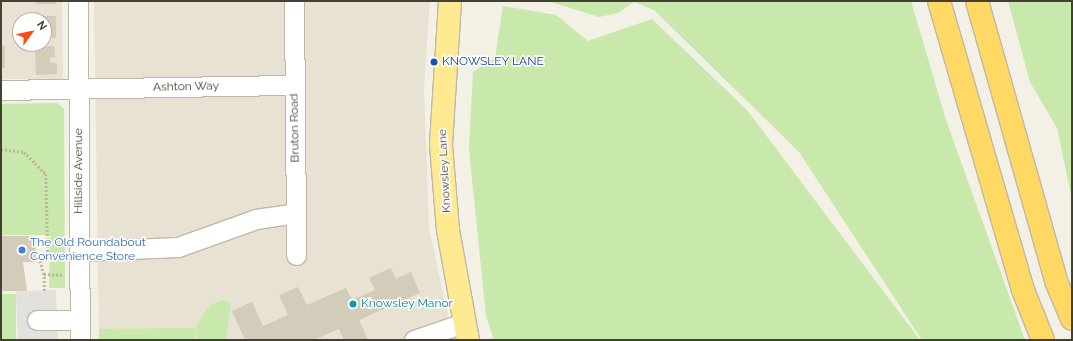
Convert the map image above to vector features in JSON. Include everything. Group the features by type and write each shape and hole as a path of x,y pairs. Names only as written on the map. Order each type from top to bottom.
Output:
{"highway":[{"path":"940,1 1023,290 1043,340"},
{"path":"977,1 1056,281 1072,319"}],"main road":[{"name":"Knowsley Lane","path":"450,1 441,145 448,230 466,332"}],"street":[{"name":"Hillside Avenue","path":"78,1 80,340"},
{"name":"Bruton Road","path":"294,1 296,255"},
{"name":"Ashton Way","path":"1,90 294,85"},
{"path":"80,254 178,246 256,219 296,213"},
{"path":"37,320 79,320"},
{"path":"414,340 466,332"}],"path":[{"path":"1,149 24,152 46,174 48,258"},
{"path":"44,291 44,274 40,261 48,258 80,254"},
{"path":"44,274 80,275"}],"shaded area":[{"path":"1,1 62,1 63,79 1,79"},
{"path":"94,1 430,1 424,88 429,228 453,340 99,340"},
{"path":"56,290 58,340 18,340 16,291"}],"green space":[{"path":"548,1 911,1 946,120 1025,340 922,340 799,152 654,10 634,2 618,13 599,17"},
{"path":"1008,1 1072,1 1072,199 1057,128 1030,82"},
{"path":"503,6 556,15 588,41 652,19 747,110 920,340 494,340 486,316 469,150 473,72 495,58"},
{"path":"57,103 64,109 65,288 49,288 50,235 1,235 1,104"},
{"path":"1,294 16,294 16,340 1,340"},
{"path":"223,300 231,303 226,340 198,340 195,330 195,340 99,340 99,329 195,328 210,305"}],"building":[{"path":"36,1 56,1 56,4 36,4"},
{"path":"52,16 56,16 56,38 52,38"},
{"path":"1,46 5,46 5,68 1,68"},
{"path":"52,46 54,46 55,57 50,57 50,63 57,63 57,74 36,75 35,52 52,52"},
{"path":"1,236 36,236 36,262 23,262 27,291 1,291"},
{"name":"Knowsley Manor","path":"391,268 396,279 411,272 420,293 359,320 368,340 344,340 339,329 314,340 245,340 232,311 252,302 263,326 288,315 279,295 298,287 307,305 346,288 352,300 375,290 369,278"}],"place":[{"name":"KNOWSLEY LANE","path":"434,62"},
{"name":"The Old Roundabout Convenience Store","path":"22,250"},
{"name":"Knowsley Manor","path":"353,304"}]}
